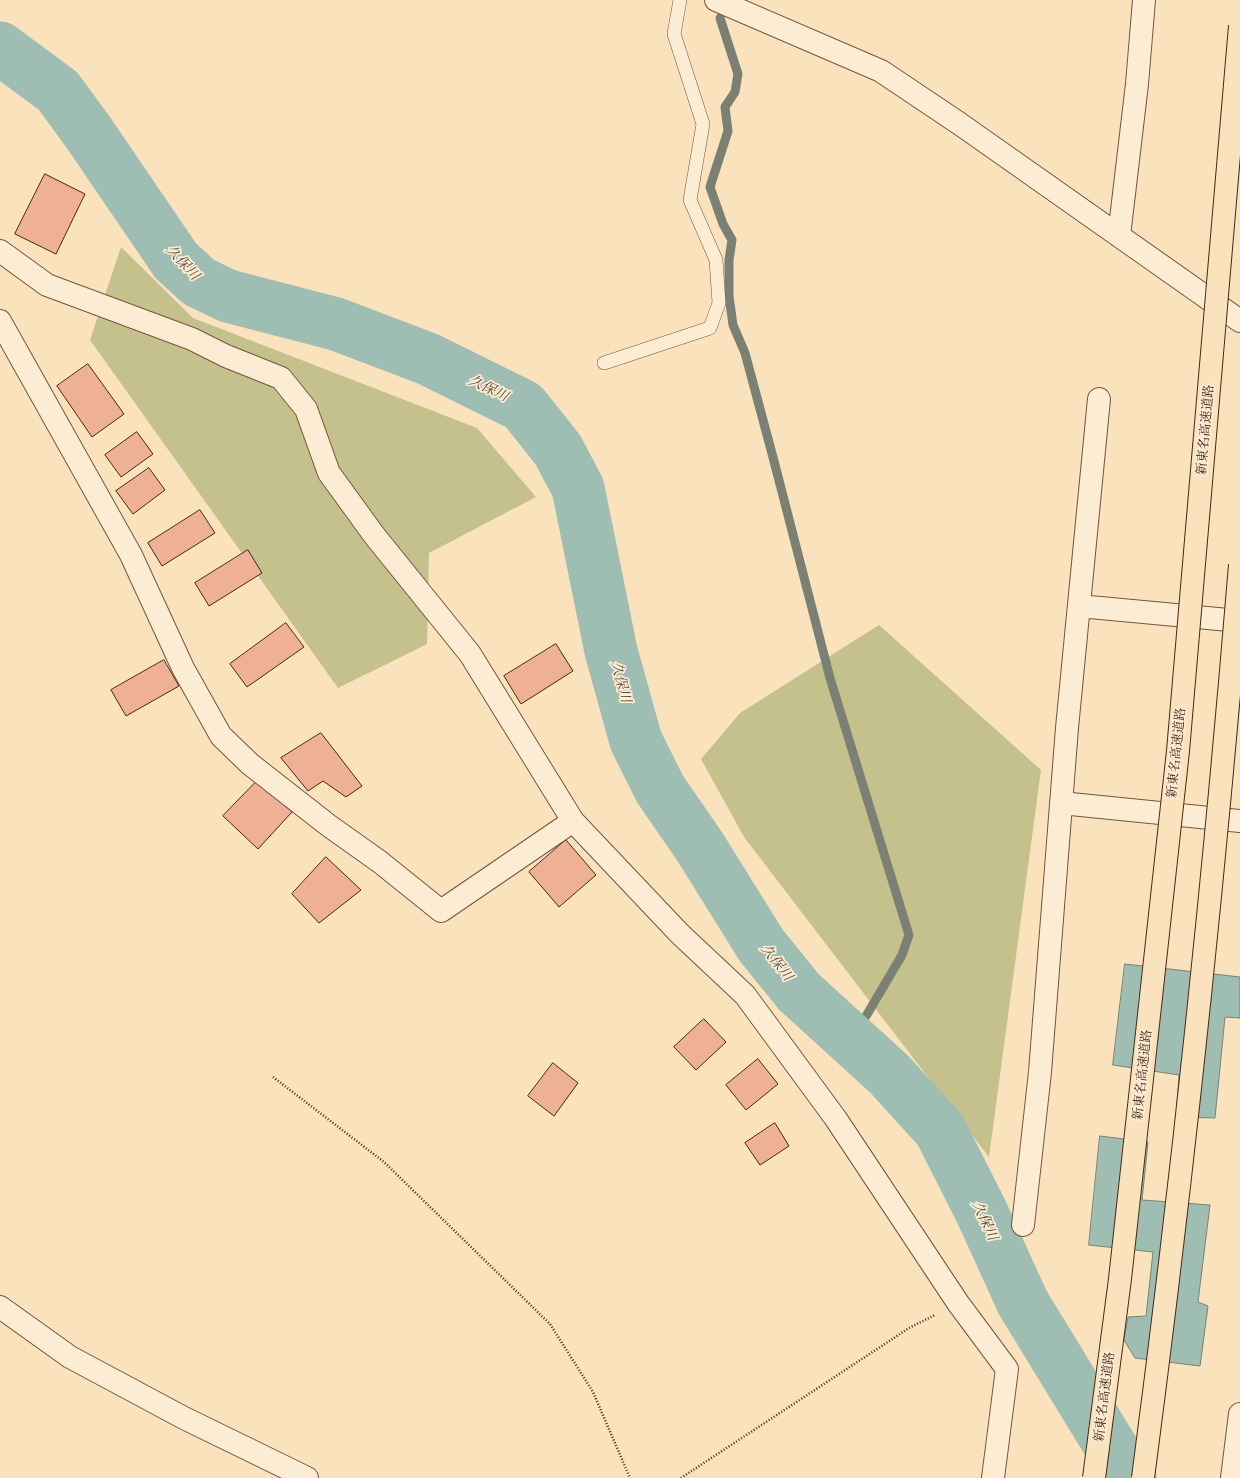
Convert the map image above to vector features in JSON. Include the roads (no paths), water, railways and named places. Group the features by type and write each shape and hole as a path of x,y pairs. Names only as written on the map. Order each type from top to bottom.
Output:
{"highway":[{"name":"新東名高速道路","path":"1094,1478 1120,1279 1178,751 1240,26"},
{"path":"1143,1478 1169,1282 1224,752 1240,565"}],"street":[{"path":"716,0 881,71 960,124 1240,321"},
{"path":"1119,236 1137,84 1144,0"},
{"path":"0,251 47,285 192,339 226,356 281,378 306,409 329,473 374,535 470,654 573,821 680,934 745,995 836,1119 958,1303 1008,1370 993,1478"},
{"path":"0,321 131,556 183,668 222,736 250,764 380,862 441,911 573,821"},
{"path":"1023,1225 1040,1064 1061,803 1099,400"},
{"path":"1079,606 1240,621"},
{"path":"1061,803 1240,821"},
{"path":"0,1307 70,1357 184,1418 307,1478"},
{"path":"1232,1478 1240,1415"}],"lane":[{"path":"604,363 710,328 719,303 716,260 690,200 703,124 674,34 680,0"}],"water":[{"path":"1125,964 1240,977 1240,1018 1225,1017 1215,1118 1176,1117 1179,1075 1113,1065"},
{"path":"1100,1136 1148,1142 1142,1200 1210,1205 1198,1302 1208,1306 1200,1366 1135,1358 1124,1340 1128,1317 1146,1316 1153,1252 1089,1245"}],"waterway":[{"path":"720,18 738,74 735,92 725,107 728,131 710,187 723,224 732,240 729,260 729,296 733,325 745,353 830,678 909,935 902,955 852,1040"},
{"name":"久保川","path":"0,48 58,91 88,132 176,261 199,282 228,296 336,324 428,359 523,406 558,450 578,488 611,651 636,741 660,789 700,847 761,945 799,992 889,1074 940,1130 981,1211 1023,1303 1130,1478"}]}
